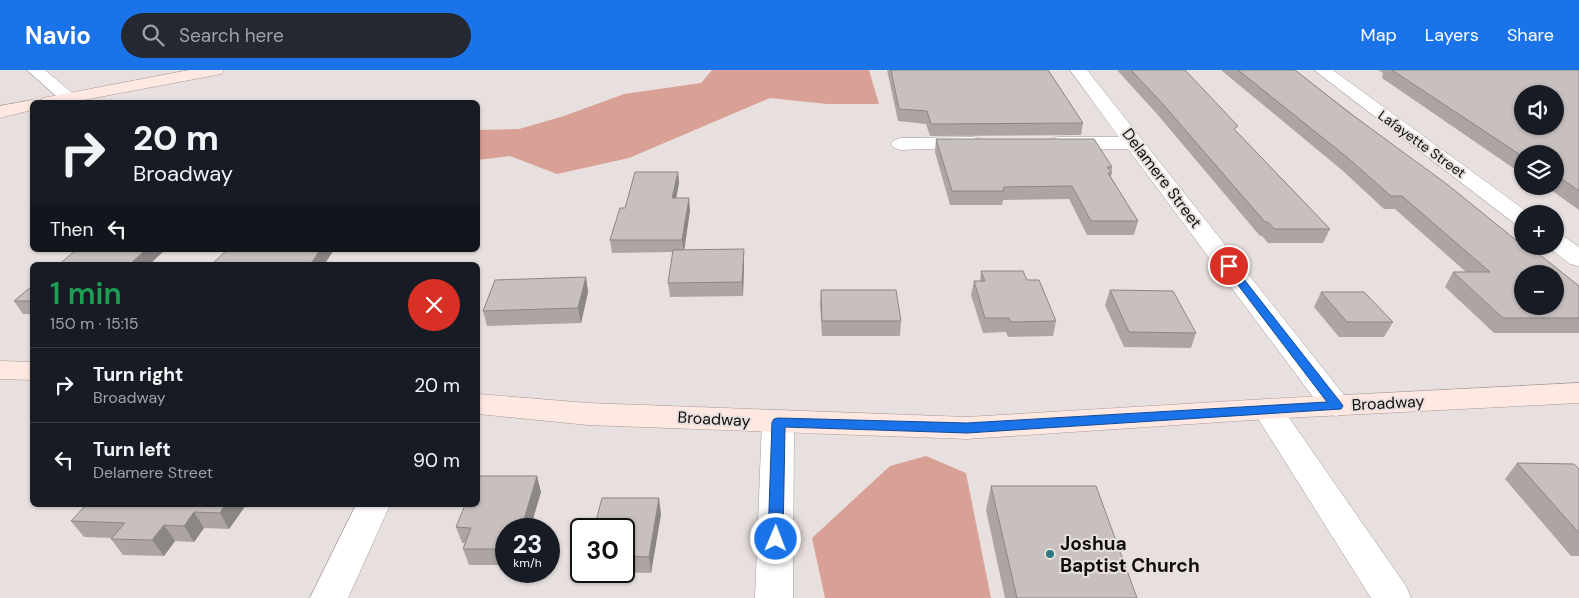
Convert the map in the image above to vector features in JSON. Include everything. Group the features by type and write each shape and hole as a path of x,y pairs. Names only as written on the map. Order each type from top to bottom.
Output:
{"main road":[{"path":"58,100 216,70"},
{"path":"0,112 30,105"},
{"path":"0,370 30,372"},
{"name":"Broadway","path":"480,404 588,414 967,428 1268,409 1579,393"}],"street":[{"path":"35,70 69,98"},
{"name":"Delamere Street","path":"1078,70 1336,406"},
{"name":"Lafayette Street","path":"1322,70 1514,212"},
{"path":"1037,143 1134,142"},
{"path":"902,144 989,143"},
{"path":"1564,248 1579,259"},
{"path":"1268,409 1392,598"},
{"path":"774,598 778,422"},
{"path":"329,598 372,507"}],"shaded area":[{"path":"712,70 869,70 879,104 827,104 770,98 629,158 557,174 510,156 480,160 480,130 519,129 564,116 624,94 701,83"},
{"path":"926,456 966,473 991,598 825,598 812,538 890,466"}],"building":[{"path":"891,70 1048,70 1083,123 931,124 927,111 899,109"},
{"path":"1131,70 1185,70 1238,126 1234,129 1330,229 1274,229 1268,222 1265,222"},
{"path":"1238,70 1295,70 1347,111 1448,185 1514,239 1514,255 1540,255 1553,265 1514,265 1514,315 1564,315 1564,274 1579,286 1579,318 1503,318 1453,272 1490,272 1402,196 1391,196 1348,158"},
{"path":"1392,70 1579,70 1579,191 1564,180 1564,145 1514,145 1514,151"},
{"path":"936,139 1094,139 1112,167 1107,167 1112,173 1108,173 1138,221 1091,221 1072,186 1004,187 1004,191 952,191"},
{"path":"635,172 678,172 672,198 689,198 682,240 610,240 620,208 625,208"},
{"path":"744,249 742,282 668,283 673,250"},
{"path":"74,252 143,252 132,262 62,262"},
{"path":"225,252 319,252 312,262 214,262"},
{"path":"981,271 1023,271 1027,280 1039,280 1056,321 1011,322 1009,318 985,318 974,281 985,281"},
{"path":"586,277 578,308 483,311 495,280"},
{"path":"30,288 30,301 14,301"},
{"path":"821,290 896,290 901,321 822,321"},
{"path":"1110,290 1173,291 1196,333 1129,332"},
{"path":"1321,292 1364,292 1393,322 1347,322"},
{"path":"1517,463 1574,464 1579,469 1579,533"},
{"path":"480,476 537,476 524,518 495,518 495,549 463,549 471,528 456,527 464,507 480,507"},
{"name":"Joshua Baptist Church","path":"991,486 1096,486 1137,598 1017,598"},
{"path":"602,498 659,498 649,557 635,556 635,518 597,518"},
{"path":"84,507 224,507 220,513 194,512 184,526 164,525 152,540 111,539 125,523 71,521"}],"place":[{"name":"Joshua Baptist Church","path":"1050,554"}],"route":[{"path":"776,539 778,422 967,428 1336,406 1229,266"}]}
